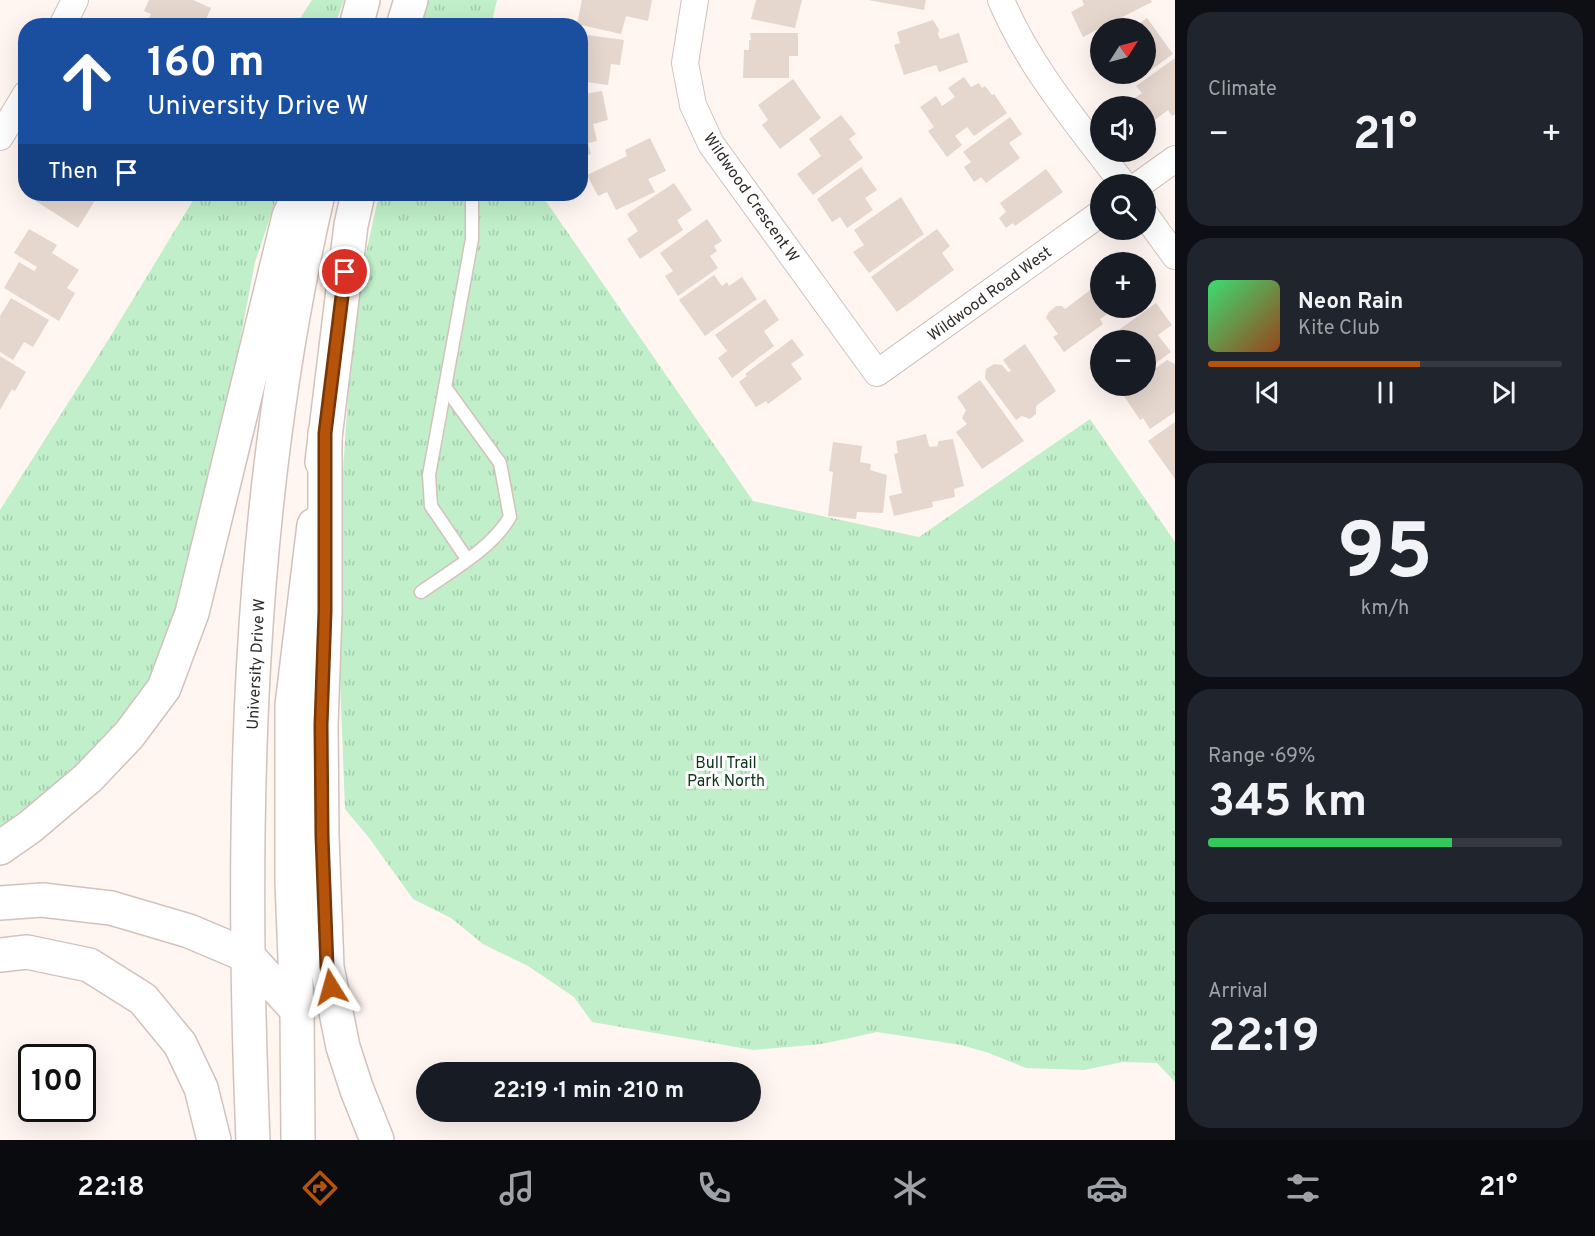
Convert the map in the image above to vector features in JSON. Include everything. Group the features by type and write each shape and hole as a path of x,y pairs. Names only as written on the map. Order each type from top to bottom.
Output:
{"main road":[{"path":"358,18 363,0"},
{"path":"405,18 411,0"},
{"path":"0,848 30,827 88,778 129,735 164,688 192,613 289,216 296,201"},
{"name":"University Drive W","path":"254,1140 247,854 250,728 264,528 281,394 306,243 316,201"},
{"path":"298,1140 297,1010 292,882 292,705 351,225 356,201"},
{"path":"325,433 325,611 321,725 327,967 343,1047 377,1140"},
{"path":"0,903 42,900 111,908 189,931 248,956 297,1010"},
{"path":"0,956 27,952 89,966 143,999 180,1044 201,1088 214,1140"}],"street":[{"path":"66,18 75,0"},
{"name":"Wildwood Crescent W","path":"695,0 685,63 693,105 711,144 877,373"},
{"path":"1001,0 1013,29 1038,72 1116,174"},
{"path":"0,137 18,107"},
{"path":"1154,174 1175,159"},
{"name":"Wildwood Road West","path":"877,373 1090,221"},
{"path":"1156,230 1175,256"}],"lane":[{"path":"467,559 431,506 429,475 472,239 472,201"},
{"path":"421,592 501,532 510,517 500,463 445,387"}],"green space":[{"path":"312,0 344,0 338,18 300,18"},
{"path":"411,0 497,0 493,18 405,18"},
{"path":"193,201 276,201 255,262 231,388 188,583 162,653 129,712 94,750 59,782 0,827 0,510"},
{"name":"Bull Trail Park North","path":"377,201 546,201 753,501 919,537 1090,419 1175,542 1175,1082 1157,1063 1123,1062 1084,1070 1026,1068 961,1045 877,1032 822,1044 753,1050 592,1022 574,997 528,966 483,944 451,918 413,899 370,839 345,809 336,574 354,308"}],"building":[{"path":"149,0 193,0 211,8 207,18 149,18 151,14 144,11"},
{"path":"582,0 652,0 648,21 626,16 621,34 588,26 588,18 578,18"},
{"path":"756,0 802,0 795,28 751,19"},
{"path":"868,0 926,0 924,10"},
{"path":"1082,0 1151,0 1152,2 1120,18 1090,18 1090,33 1083,37 1071,12 1084,5"},
{"path":"933,20 939,30 940,39 959,33 968,62 939,72 936,65 904,75 894,45 900,43 897,32"},
{"path":"1156,30 1173,54 1156,67"},
{"path":"750,33 798,33 798,56 789,56 789,78 743,78 744,50 749,50"},
{"path":"588,35 624,40 620,65 611,64 608,85 588,82"},
{"path":"1175,58 1175,114 1172,116 1168,110 1156,119 1156,96 1138,96 1142,93 1136,86 1156,84 1156,72"},
{"path":"964,77 971,87 979,83 982,88 985,86 992,95 994,94 1007,113 974,136 967,127 955,136 962,145 947,157 928,131 934,127 920,107 936,96 942,106 955,97 948,88"},
{"path":"793,79 821,118 780,149 762,125 768,120 758,105"},
{"path":"602,91 608,120 593,124 597,141 588,143 588,94"},
{"path":"841,115 856,134 849,139 863,158 813,195 797,174 821,156 809,139"},
{"path":"1010,117 1022,134 1009,143 1020,158 986,183 981,177 974,182 964,167 971,162 963,152"},
{"path":"650,138 666,171 648,179 655,192 616,210 607,192 598,196 588,175 627,156 625,150"},
{"path":"861,167 877,190 865,198 873,210 847,228 840,217 832,222 817,199"},
{"path":"1046,169 1063,192 1015,226 1013,223 1006,228 999,218 1006,212 1000,203"},
{"path":"674,183 692,210 677,220 683,230 640,259 627,239 638,231 627,214"},
{"path":"901,197 924,234 869,273 853,252 864,245 854,230"},
{"path":"36,201 95,201 78,228"},
{"path":"707,219 722,241 714,246 717,251 710,256 718,268 678,296 665,276 673,271 660,253"},
{"path":"29,229 57,245 52,253 79,270 67,288 75,293 59,321 4,288 19,262 34,271 37,267 14,253"},
{"path":"937,229 950,246 942,253 954,270 897,312 871,277"},
{"path":"714,275 722,286 727,282 729,286 742,277 757,299 705,336 679,300"},
{"path":"1090,290 1090,318 1101,318 1103,324 1095,330 1090,330 1090,333 1064,352 1053,337 1058,334 1046,318 1056,306 1062,306 1065,309"},
{"path":"11,298 49,320 33,347 24,342 13,360 0,352 0,316"},
{"path":"765,299 779,320 764,331 774,346 732,378 718,358 727,351 715,335"},
{"path":"1156,303 1172,325 1158,335 1171,352 1156,363 1156,330 1119,330 1135,318 1156,318"},
{"path":"792,339 804,355 791,364 802,379 768,404 766,401 756,407 739,382 747,376 745,374"},
{"path":"1025,344 1056,391 1036,406 1036,414 1030,419 1022,416 1016,420 985,378 986,369 994,364 1002,365 1008,372 1011,371 1003,360"},
{"path":"0,356 26,372 15,391 12,389 0,410"},
{"path":"1167,360 1175,364 1175,412 1150,429 1143,418 1140,420 1124,396 1156,396 1156,368"},
{"path":"980,380 1024,441 982,469 956,432 967,424 962,418 966,410 957,397"},
{"path":"1175,422 1175,479 1148,441"},
{"path":"926,434 931,447 937,446 939,441 953,439 964,486 954,489 955,497 932,502 933,507 894,516 889,496 902,493 894,454 898,453 896,441"},
{"path":"833,442 862,446 860,462 871,464 870,470 887,475 883,513 857,512 856,519 828,516 833,472 829,471"}],"route":[{"path":"331,987 327,967 322,836 321,725 325,611 325,433 345,272"}]}
